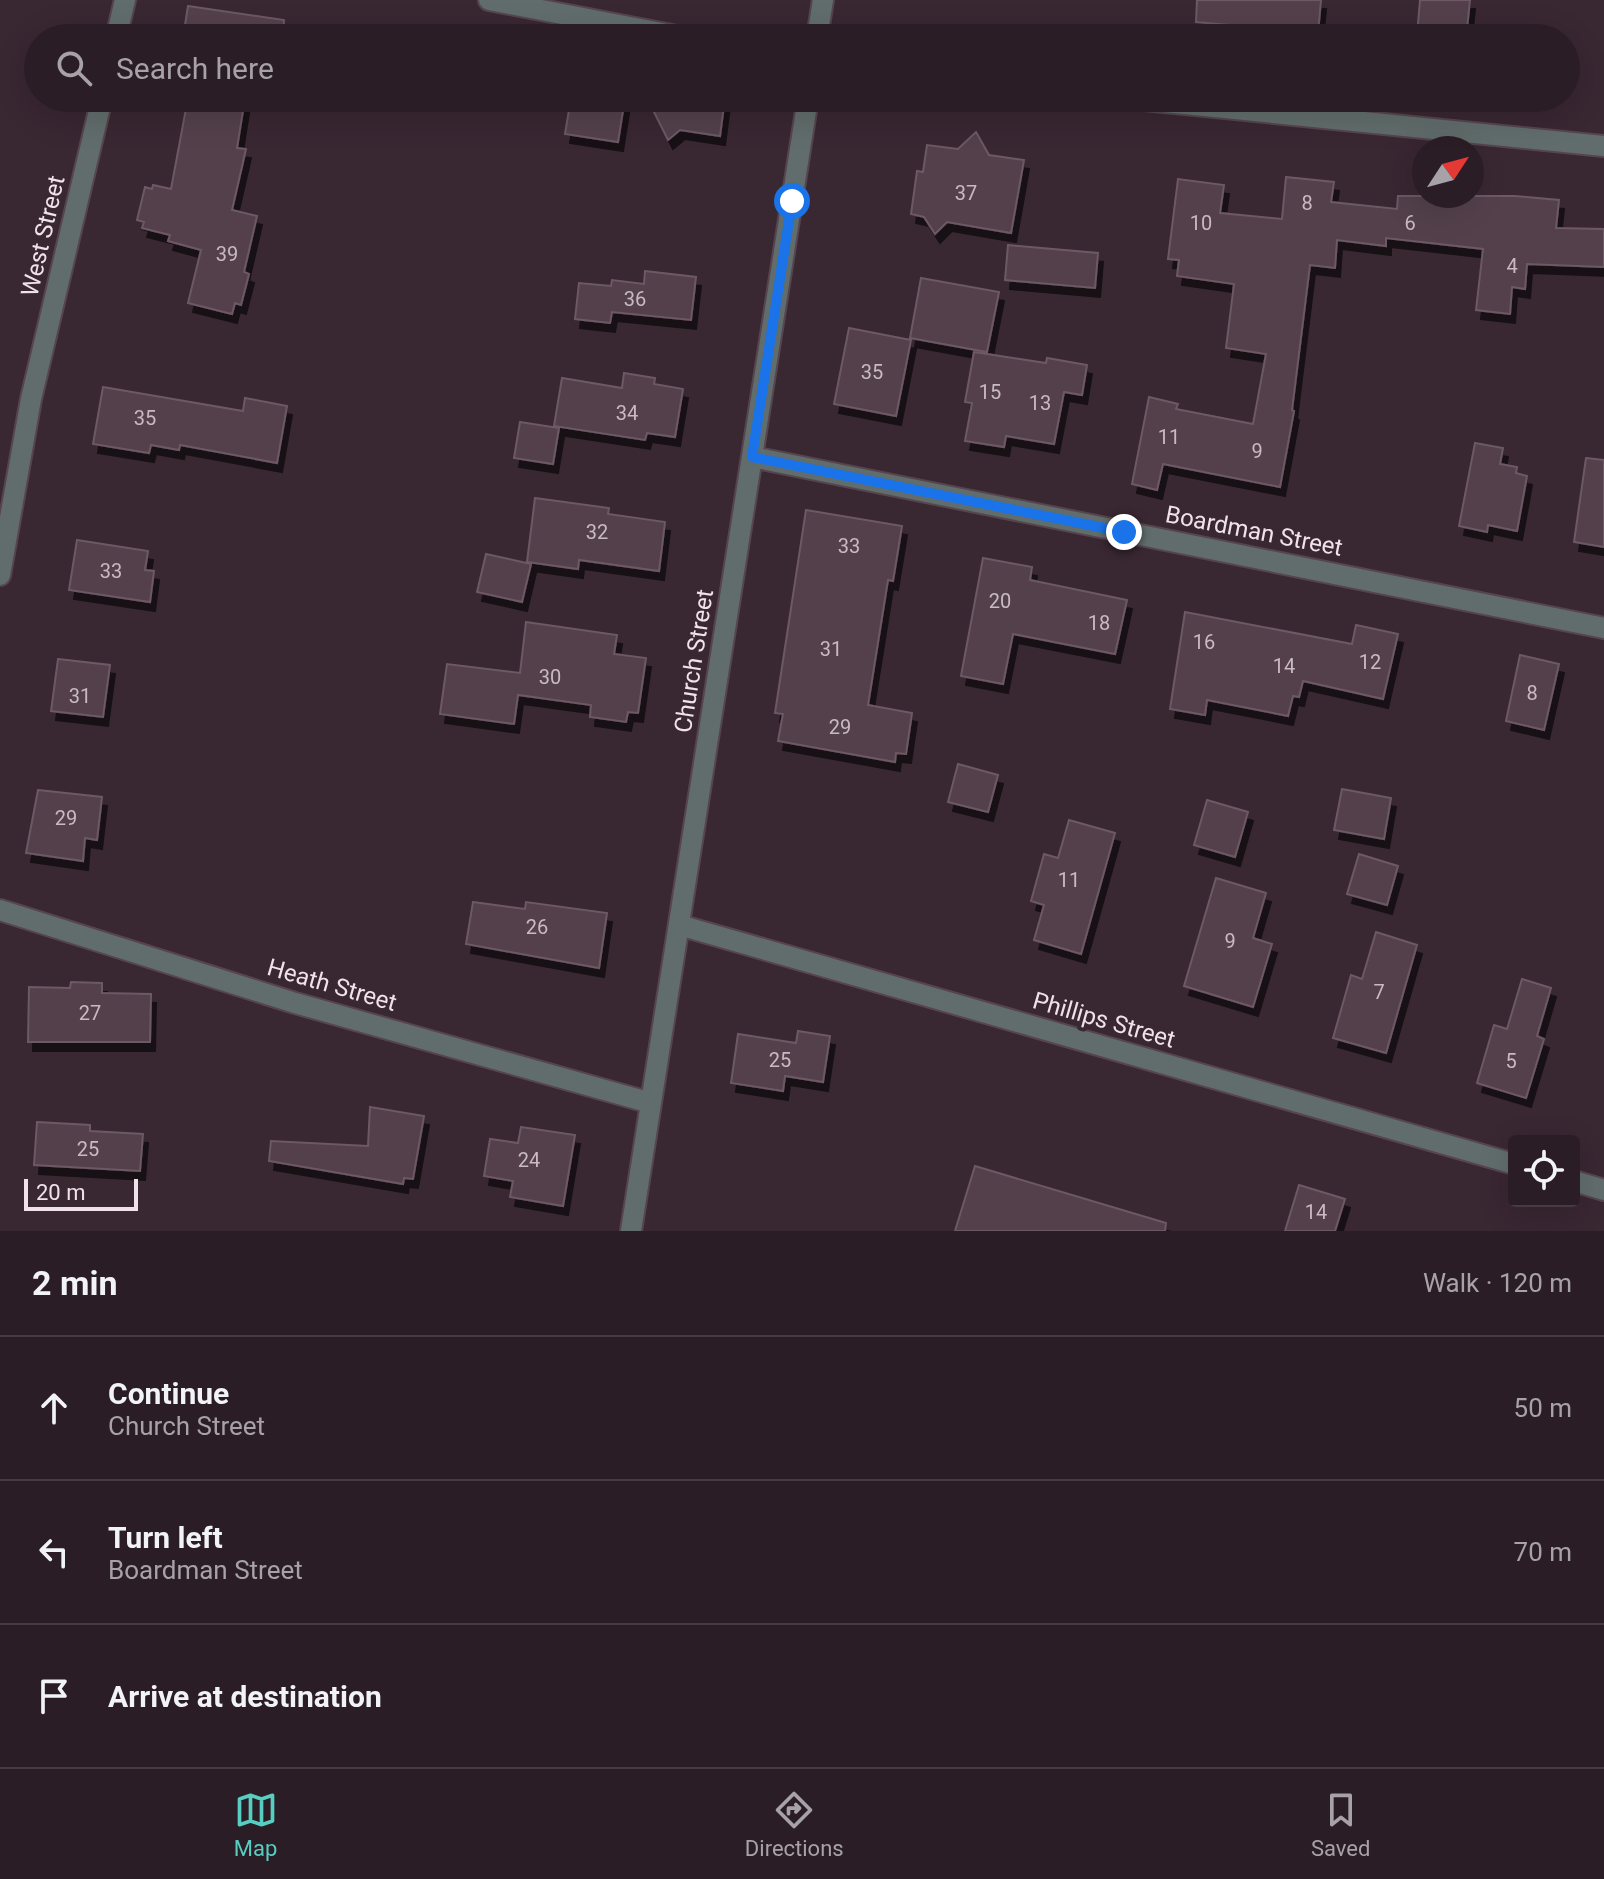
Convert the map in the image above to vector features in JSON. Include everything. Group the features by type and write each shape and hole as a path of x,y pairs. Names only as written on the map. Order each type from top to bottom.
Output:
{"street":[{"path":"119,24 125,0"},
{"path":"489,0 614,24"},
{"path":"819,24 823,0"},
{"name":"West Street","path":"0,575 31,399 99,112"},
{"name":"Church Street","path":"631,1231 806,112"},
{"path":"1264,112 1604,146"},
{"name":"Boardman Street","path":"752,457 1604,628"},
{"name":"Heath Street","path":"0,910 295,1003 651,1103"},
{"name":"Phillips Street","path":"679,925 1508,1162"},
{"path":"1580,1183 1604,1190"}],"building":[{"path":"1197,0 1321,0 1319,24 1196,22"},
{"path":"1420,0 1470,0 1467,24 1418,24"},
{"path":"188,6 284,20 284,24 185,24"},
{"path":"185,112 243,112 237,148 246,149 232,210 257,216 244,272 249,274 241,305 235,303 232,314 188,303 201,250 168,241 170,235 142,228 144,222 137,220 145,187 152,189 153,185 171,189"},
{"path":"569,112 623,112 618,142 565,134"},
{"path":"654,112 723,112 720,136 680,130 668,140"},
{"path":"976,132 989,155 1024,160 1011,233 947,222 935,234 924,217 911,214 917,171 923,172 927,145 958,149"},
{"path":"1286,177 1334,182 1331,202 1397,209 1398,196 1412,196 1412,208 1484,208 1484,196 1559,200 1556,228 1604,229 1604,267 1527,264 1525,289 1512,287 1510,314 1476,310 1483,249 1386,238 1386,246 1337,240 1335,268 1310,265 1294,411 1280,487 1163,464 1157,490 1132,484 1149,397 1178,404 1176,409 1253,424 1266,354 1226,348 1234,284 1177,276 1179,260 1168,259 1178,179 1224,185 1220,213 1282,219"},
{"path":"1008,245 1098,253 1095,288 1005,280"},
{"path":"645,271 696,277 691,320 612,312 610,323 575,319 579,283 611,286 612,280 644,284"},
{"path":"921,278 999,292 987,352 910,338"},
{"path":"849,328 911,340 896,416 834,404"},
{"path":"974,352 1046,363 1047,358 1087,365 1082,395 1064,392 1054,444 1006,436 1004,447 965,441 972,403 965,402"},
{"path":"624,373 655,378 654,384 683,389 675,437 647,433 645,440 554,426 562,378 622,388"},
{"path":"103,387 243,411 245,398 287,406 277,463 180,445 179,450 151,445 149,453 93,444"},
{"path":"520,422 559,428 553,464 514,458"},
{"path":"1475,443 1503,448 1500,464 1517,467 1516,473 1527,476 1517,531 1488,525 1487,532 1459,526"},
{"path":"1586,458 1604,460 1604,547 1574,542"},
{"path":"535,498 609,508 608,514 665,522 659,571 579,560 578,569 527,562"},
{"path":"806,510 902,526 893,581 888,580 868,705 912,713 906,754 896,753 895,762 778,741 783,714 775,713"},
{"path":"77,540 148,551 145,570 154,571 150,602 69,590"},
{"path":"486,554 531,564 522,602 477,592"},
{"path":"983,558 1032,567 1030,580 1127,600 1115,654 1013,634 1003,684 961,676"},
{"path":"1185,612 1352,644 1356,625 1398,634 1383,699 1303,681 1299,697 1293,696 1288,716 1207,700 1205,715 1170,709"},
{"path":"526,622 617,635 614,654 646,658 638,713 628,712 626,722 590,717 591,705 518,695 514,724 440,714 447,664 520,673"},
{"path":"1520,655 1559,664 1544,730 1506,721"},
{"path":"58,659 110,665 103,717 51,711"},
{"path":"958,764 998,775 988,812 948,802"},
{"path":"1342,789 1391,798 1384,839 1334,830"},
{"path":"38,790 102,797 97,840 85,838 83,861 26,853"},
{"path":"1207,800 1248,812 1235,857 1194,845"},
{"path":"1069,820 1115,833 1081,954 1034,940 1044,905 1031,901 1044,854 1058,858"},
{"path":"1359,854 1398,866 1387,905 1347,894"},
{"path":"1216,878 1266,893 1253,938 1272,944 1253,1007 1184,986"},
{"path":"473,902 525,909 526,902 607,913 599,968 466,944"},
{"path":"1376,932 1417,945 1386,1053 1333,1038 1351,975 1362,979"},
{"path":"1522,979 1551,988 1537,1036 1544,1039 1526,1098 1477,1083 1494,1025 1507,1029"},
{"path":"71,982 102,983 102,993 151,994 150,1042 28,1042 29,987 70,988"},
{"path":"798,1031 830,1036 823,1082 785,1076 783,1091 731,1083 738,1034 796,1043"},
{"path":"370,1107 424,1116 413,1179 404,1178 403,1184 269,1161 271,1141 368,1146"},
{"path":"37,1122 90,1125 90,1131 143,1134 140,1171 34,1165"},
{"path":"521,1127 575,1135 563,1206 510,1197 513,1181 484,1176 490,1139 518,1143"},
{"path":"975,1166 1166,1223 1165,1231 955,1231"},
{"path":"1299,1185 1345,1199 1335,1231 1285,1231"}],"route":[{"path":"792,201 752,457 1124,532"}]}
